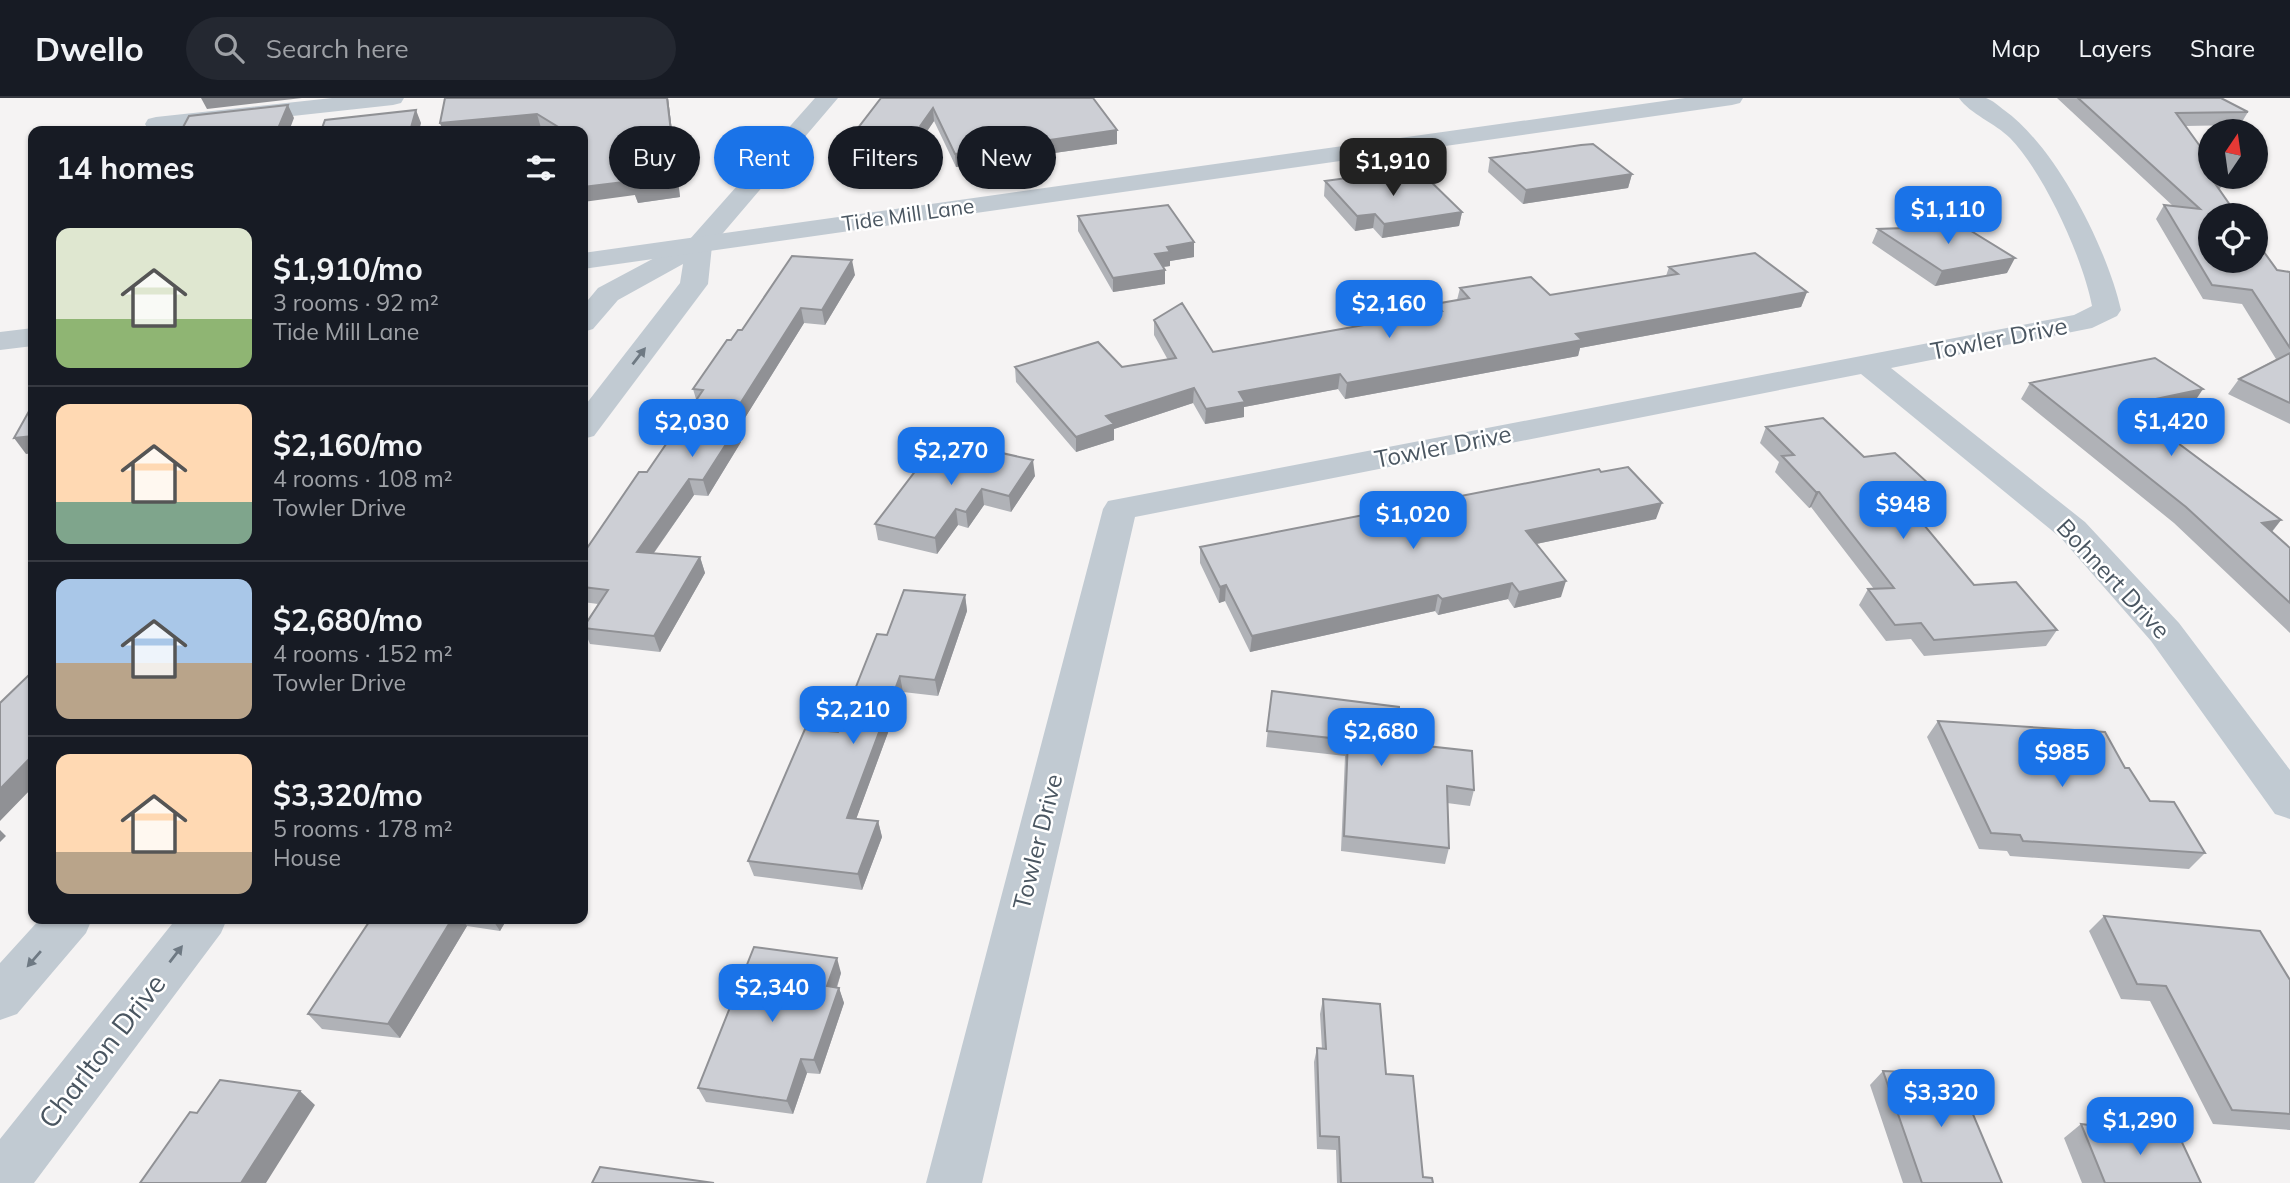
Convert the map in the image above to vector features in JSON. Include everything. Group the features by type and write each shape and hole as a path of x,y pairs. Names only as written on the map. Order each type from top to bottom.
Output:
{"street":[{"path":"156,124 393,98"},
{"path":"588,317 608,294 699,245 827,98"},
{"name":"Tide Mill Lane","path":"588,260 1732,98"},
{"name":"Towler Drive","path":"954,1183 1119,509 2082,322 2107,310 2106,293 2079,234 2038,158 2019,134 1970,98"},
{"path":"588,422 694,284 699,245"},
{"path":"0,341 28,338"},
{"name":"Bohnert Drive","path":"1868,365 2073,530 2165,632 2290,802"},
{"path":"0,999 65,924"},
{"name":"Charlton Drive","path":"0,1183 200,924"}],"building":[{"path":"445,98 667,98 670,126 609,126 609,184 588,186 588,126 557,126 537,114 440,123"},
{"path":"881,98 1093,98 1117,130 1056,139 1056,126 957,126 955,154 933,108 920,126 860,126"},
{"path":"2078,98 2221,98 2248,112 2176,113 2198,143 2198,189 2219,189 2229,203 2198,203 2198,207"},
{"path":"288,105 279,126 184,126 189,116"},
{"path":"416,110 411,126 323,126 325,120"},
{"path":"1593,144 1632,174 1526,190 1490,158 1581,145"},
{"path":"1423,174 1462,212 1384,224 1375,214 1357,216 1325,181 1369,175 1375,181"},
{"path":"1168,205 1194,242 1167,247 1170,252 1155,254 1165,270 1113,278 1078,216"},
{"path":"2164,205 2198,209 2198,262"},
{"path":"1963,226 2015,258 1942,271 1878,229"},
{"path":"1755,253 1807,292 1576,334 1582,340 1347,383 1340,374 1239,392 1245,402 1206,409 1194,388 1106,416 1114,424 1076,437 1015,367 1098,342 1122,367 1176,358 1154,320 1182,303 1213,352 1442,311 1435,304 1469,298 1460,288 1531,277 1550,295 1678,274 1669,267"},
{"path":"792,256 852,260 822,310 801,308 726,426 737,427 703,480 689,479 637,552 700,557 654,636 588,629 588,620 608,590 588,588 588,547 639,472 647,472 703,390 693,389 727,340 731,340 738,330 742,330"},
{"path":"2268,258 2277,270 2290,272 2290,348 2252,290 2212,285 2205,273 2268,273"},
{"path":"2290,353 2290,403 2239,379"},
{"path":"2155,358 2203,389 2127,405 2281,520 2262,523 2290,548 2290,603 2186,507 2030,383"},
{"path":"28,413 28,437 14,438"},
{"path":"1823,418 1864,457 1895,453 1928,483 1894,489 1974,585 2016,582 2057,630 1934,640 1921,623 1895,625 1868,589 1894,588 1819,492 1782,456 1794,455 1766,427"},
{"path":"944,440 1033,460 1009,496 982,489 966,512 956,509 935,538 875,524 923,461 926,462"},
{"path":"1628,467 1662,503 1526,531 1566,581 1519,592 1512,583 1442,599 1438,595 1252,636 1226,585 1220,587 1200,547 1599,469 1601,472"},
{"path":"904,590 965,595 935,680 900,676 847,818 878,821 858,874 748,861 805,729 838,732 877,634 887,635"},
{"path":"28,676 28,760 0,789 0,703"},
{"path":"1272,691 1399,707 1399,743 1472,751 1474,790 1447,786 1449,848 1344,836 1348,740 1267,731"},
{"path":"1938,721 2105,732 2125,768 2129,768 2150,801 2174,802 2205,853 2023,841 2020,835 1991,833"},
{"path":"2104,916 2260,931 2290,980 2290,1114 2232,1110 2166,986 2137,984"},
{"path":"368,924 449,924 388,1024 308,1014"},
{"path":"754,947 837,958 827,986 839,988 814,1060 801,1059 787,1101 698,1088"},
{"path":"1323,999 1380,1004 1386,1074 1413,1076 1423,1177 1432,1178 1433,1183 1341,1183 1339,1137 1320,1136 1317,1048 1326,1049"},
{"path":"1883,1071 1956,1074 2002,1183 1922,1183"},
{"path":"220,1080 300,1091 241,1183 140,1183 190,1112 197,1113"},
{"path":"2081,1124 2179,1136 2201,1183 2105,1183"},
{"path":"600,1167 714,1183 592,1183"}]}
